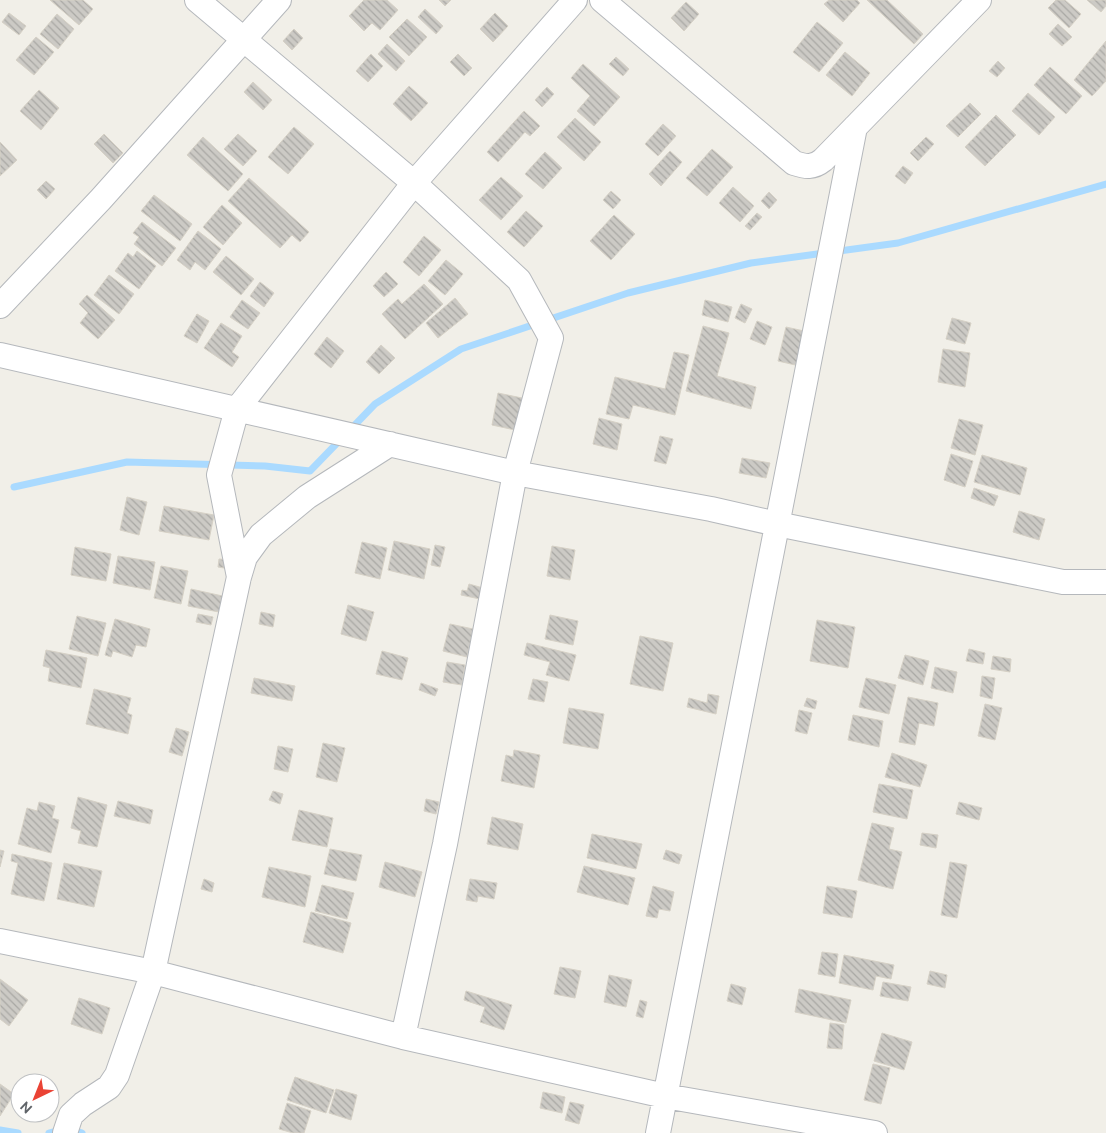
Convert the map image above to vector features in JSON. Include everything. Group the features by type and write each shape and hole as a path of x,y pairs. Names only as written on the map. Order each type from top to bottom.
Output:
{"street":[{"path":"197,0 414,184 520,280 550,338 515,473 444,844 403,1037"},
{"path":"0,306 101,199 278,0"},
{"path":"239,577 219,475 237,409 414,184 575,0"},
{"path":"602,0 794,163 805,167 815,166 823,160 979,0"},
{"path":"658,1133 855,127"},
{"path":"0,355 515,473 711,509 1063,582 1105,582"},
{"path":"65,1133 71,1115 83,1104 109,1087 117,1075 153,972 239,577 245,557 260,535 307,497 390,444"},
{"path":"0,941 153,972 403,1037 665,1096 875,1133"}],"building":[{"path":"50,0 83,0 93,9 79,25"},
{"path":"364,0 387,0 398,10 380,30 372,23 364,31 349,16"},
{"path":"439,0 451,0 445,6"},
{"path":"829,0 857,0 860,3 843,22 824,4"},
{"path":"867,0 887,0 923,34 914,44"},
{"path":"1056,0 1065,0 1081,14 1069,28 1048,8"},
{"path":"1087,0 1106,0 1106,6 1101,12"},
{"path":"686,2 699,14 684,31 671,18"},
{"path":"425,9 443,26 436,34 418,17"},
{"path":"9,13 26,26 19,35 2,22"},
{"path":"495,13 508,26 493,42 480,29"},
{"path":"57,14 74,29 58,49 40,34"},
{"path":"407,19 427,37 409,56 389,37"},
{"path":"817,22 843,43 819,72 793,52"},
{"path":"1058,24 1072,37 1062,46 1049,34"},
{"path":"294,29 303,38 292,50 283,41"},
{"path":"36,37 54,52 34,75 16,60"},
{"path":"1106,41 1106,81 1092,96 1074,80"},
{"path":"387,44 405,61 396,71 378,54"},
{"path":"845,52 870,73 852,96 826,75"},
{"path":"371,54 383,66 368,82 356,71"},
{"path":"458,54 472,68 464,76 450,62"},
{"path":"616,57 629,69 623,76 609,64"},
{"path":"998,61 1005,68 997,77 989,71"},
{"path":"583,64 620,97 594,126 577,111 590,96 571,78"},
{"path":"1050,67 1082,96 1066,114 1034,85"},
{"path":"253,82 272,100 263,110 244,92"},
{"path":"409,86 428,103 411,121 393,104"},
{"path":"547,87 554,94 542,107 535,100"},
{"path":"39,90 59,108 41,130 20,111"},
{"path":"1028,93 1055,117 1039,135 1012,111"},
{"path":"970,103 981,114 958,137 946,126"},
{"path":"524,111 540,126 530,136 525,132 498,162 487,152"},
{"path":"996,115 1016,135 985,166 965,147"},
{"path":"575,118 601,142 584,161 557,137"},
{"path":"663,124 676,136 658,156 645,144"},
{"path":"294,127 314,144 288,174 268,157"},
{"path":"104,134 123,153 113,163 94,144"},
{"path":"238,134 257,151 243,166 224,149"},
{"path":"203,137 243,174 228,191 187,155"},
{"path":"926,137 934,144 918,161 910,153"},
{"path":"0,142 17,160 0,176"},
{"path":"712,149 733,167 707,196 686,178"},
{"path":"670,151 682,162 661,186 649,174"},
{"path":"545,152 562,168 543,189 525,174"},
{"path":"903,166 913,173 905,184 895,176"},
{"path":"501,177 523,196 501,220 479,200"},
{"path":"249,178 309,232 300,242 292,235 280,248 228,201"},
{"path":"46,181 55,189 46,199 37,190"},
{"path":"733,187 754,206 740,222 719,203"},
{"path":"611,191 621,200 613,209 603,200"},
{"path":"769,192 777,200 769,209 761,201"},
{"path":"154,195 192,224 180,241 141,211"},
{"path":"222,205 242,223 223,245 203,227"},
{"path":"526,211 543,226 524,247 507,232"},
{"path":"757,213 762,217 750,230 745,226"},
{"path":"614,215 635,234 611,260 590,241"},
{"path":"142,222 176,248 162,266 134,244 139,237 133,233"},
{"path":"198,231 221,249 205,270 195,262 190,270 177,260"},
{"path":"424,236 441,250 419,276 403,262"},
{"path":"137,251 156,266 139,289 115,271 128,253 133,257"},
{"path":"226,256 254,279 241,295 213,272"},
{"path":"446,260 463,274 445,295 428,281"},
{"path":"386,272 398,284 384,297 373,286"},
{"path":"109,275 134,294 119,314 94,295"},
{"path":"260,282 274,293 264,307 250,296"},
{"path":"424,284 443,304 405,339 382,314 398,299 402,304"},
{"path":"87,295 115,320 98,339 80,323 88,313 79,304"},
{"path":"455,298 468,314 438,338 426,323"},
{"path":"242,300 260,313 248,329 230,317"},
{"path":"705,300 732,307 728,322 702,315"},
{"path":"741,304 752,309 745,323 735,318"},
{"path":"197,314 209,321 197,343 184,336"},
{"path":"952,318 971,323 965,344 946,339"},
{"path":"757,321 772,327 765,345 750,339"},
{"path":"221,323 242,336 232,352 239,357 232,367 204,348"},
{"path":"703,326 729,333 717,376 756,387 751,409 686,391"},
{"path":"786,327 813,333 804,367 778,361"},
{"path":"327,337 344,351 331,368 314,354"},
{"path":"381,345 395,358 379,374 366,362"},
{"path":"943,349 970,353 965,387 938,382"},
{"path":"674,352 689,355 675,415 633,405 629,419 606,414 615,377 665,389"},
{"path":"498,393 522,398 515,430 492,425"},
{"path":"599,418 622,424 617,450 593,444"},
{"path":"959,419 983,425 975,455 951,448"},
{"path":"660,436 673,439 666,464 654,461"},
{"path":"951,454 973,461 965,487 944,480"},
{"path":"982,455 1027,468 1020,495 974,482"},
{"path":"742,458 770,463 766,478 739,473"},
{"path":"974,488 998,496 994,506 971,498"},
{"path":"127,497 147,502 139,535 120,530"},
{"path":"164,506 214,515 209,540 159,531"},
{"path":"1019,511 1045,519 1039,540 1013,532"},
{"path":"394,541 430,549 424,579 388,570"},
{"path":"362,542 387,548 380,579 355,573"},
{"path":"435,545 445,547 440,567 431,565"},
{"path":"552,546 575,550 570,580 547,576"},
{"path":"75,547 111,554 106,581 71,575"},
{"path":"118,556 155,562 150,590 113,583"},
{"path":"219,559 231,560 230,569 218,567"},
{"path":"161,566 188,571 181,604 154,598"},
{"path":"469,584 483,588 480,599 461,595 462,590 467,591"},
{"path":"191,589 227,597 224,613 188,606"},
{"path":"348,605 374,612 366,641 341,634"},
{"path":"261,612 275,615 273,627 259,624"},
{"path":"198,614 213,617 211,625 196,622"},
{"path":"550,615 578,621 573,645 545,639"},
{"path":"77,616 106,623 98,656 69,649"},
{"path":"115,619 150,629 146,647 136,645 132,657 113,651 111,657 105,655"},
{"path":"817,620 855,627 848,668 810,661"},
{"path":"450,624 473,629 467,657 443,651"},
{"path":"640,636 673,643 663,691 630,684"},
{"path":"527,643 576,655 569,681 546,675 550,662 524,655"},
{"path":"969,649 985,653 983,664 966,661"},
{"path":"46,650 87,658 81,688 48,681 50,668 43,666"},
{"path":"382,651 408,658 402,680 376,674"},
{"path":"905,655 929,661 923,685 898,678"},
{"path":"993,656 1011,659 1010,672 991,669"},
{"path":"447,662 465,665 462,685 443,682"},
{"path":"935,667 957,672 953,693 931,688"},
{"path":"982,676 995,678 992,699 980,696"},
{"path":"254,678 295,686 292,701 251,693"},
{"path":"866,678 896,685 889,714 859,707"},
{"path":"533,679 548,682 544,702 528,699"},
{"path":"421,683 438,689 435,696 419,690"},
{"path":"94,689 131,698 127,713 132,715 128,734 86,724"},
{"path":"708,694 719,696 716,714 687,707 689,698 707,703"},
{"path":"908,697 938,703 934,726 919,723 915,745 899,742"},
{"path":"807,698 817,701 815,709 804,706"},
{"path":"985,704 1002,708 995,740 978,736"},
{"path":"569,708 604,714 598,749 563,743"},
{"path":"799,710 812,713 807,734 795,731"},
{"path":"853,715 883,721 879,747 848,740"},
{"path":"176,728 189,732 182,756 169,752"},
{"path":"323,743 345,748 337,782 316,777"},
{"path":"278,746 293,749 288,772 274,769"},
{"path":"514,750 540,755 534,788 501,781 506,755 513,757"},
{"path":"892,753 927,765 920,787 885,777"},
{"path":"879,784 913,790 907,819 873,812"},
{"path":"273,791 283,794 280,804 269,800"},
{"path":"78,797 107,805 97,847 78,843 81,831 71,828"},
{"path":"426,799 439,802 436,814 424,811"},
{"path":"118,801 153,810 150,824 114,816"},
{"path":"39,802 55,806 52,818 59,820 51,853 18,844 27,808 37,811"},
{"path":"959,802 982,808 979,820 956,814"},
{"path":"299,810 333,818 327,847 292,840"},
{"path":"492,817 523,824 518,850 487,844"},
{"path":"872,823 894,828 889,849 902,852 893,889 858,880"},
{"path":"922,833 938,835 936,848 920,845"},
{"path":"592,834 642,844 636,869 587,858"},
{"path":"330,849 362,855 356,881 324,874"},
{"path":"0,850 4,851 0,867"},
{"path":"666,850 682,855 679,864 663,859"},
{"path":"12,854 52,863 44,901 11,894 18,863 11,861"},
{"path":"385,862 422,872 415,897 379,887"},
{"path":"950,862 967,865 957,918 941,915"},
{"path":"64,863 102,871 94,907 57,899"},
{"path":"584,866 635,878 628,905 577,892"},
{"path":"269,867 311,876 305,907 262,897"},
{"path":"204,879 214,883 212,892 201,889"},
{"path":"470,879 497,883 494,899 478,896 477,902 466,900"},
{"path":"322,885 354,893 347,919 315,911"},
{"path":"653,886 674,892 670,911 659,909 657,918 646,916"},
{"path":"827,886 857,891 852,918 823,913"},
{"path":"311,912 351,923 343,953 303,942"},
{"path":"822,952 838,954 835,977 818,974"},
{"path":"844,955 894,965 891,979 876,976 873,990 839,983"},
{"path":"560,967 581,971 575,998 554,994"},
{"path":"930,971 947,975 945,988 927,984"},
{"path":"609,975 632,980 626,1007 604,1002"},
{"path":"0,979 28,1000 9,1026 0,1019"},
{"path":"883,982 911,987 908,1001 880,996"},
{"path":"731,984 746,988 742,1005 727,1001"},
{"path":"799,989 851,1000 846,1023 795,1012"},
{"path":"466,991 512,1005 504,1030 480,1022 485,1007 464,1000"},
{"path":"79,998 110,1008 102,1034 71,1024"},
{"path":"640,1000 647,1002 643,1018 636,1016"},
{"path":"830,1023 844,1025 842,1049 827,1048"},
{"path":"882,1033 912,1042 904,1070 874,1061"},
{"path":"873,1064 890,1068 881,1104 864,1100"},
{"path":"295,1077 334,1090 326,1113 287,1100"},
{"path":"0,1084 10,1091 10,1100 0,1116"},
{"path":"336,1089 357,1095 351,1120 329,1113"},
{"path":"543,1092 565,1097 562,1113 540,1108"},
{"path":"570,1102 584,1105 579,1124 565,1120"},
{"path":"287,1103 311,1111 304,1133 293,1133 279,1129"}],"waterway":[{"path":"350,430 375,404 461,349 628,293 751,263 898,243 1106,184"},
{"path":"14,487 127,462 265,466 310,471 342,438"},
{"path":"49,1133 67,1128 82,1133"},
{"path":"0,1130 18,1133"}]}
